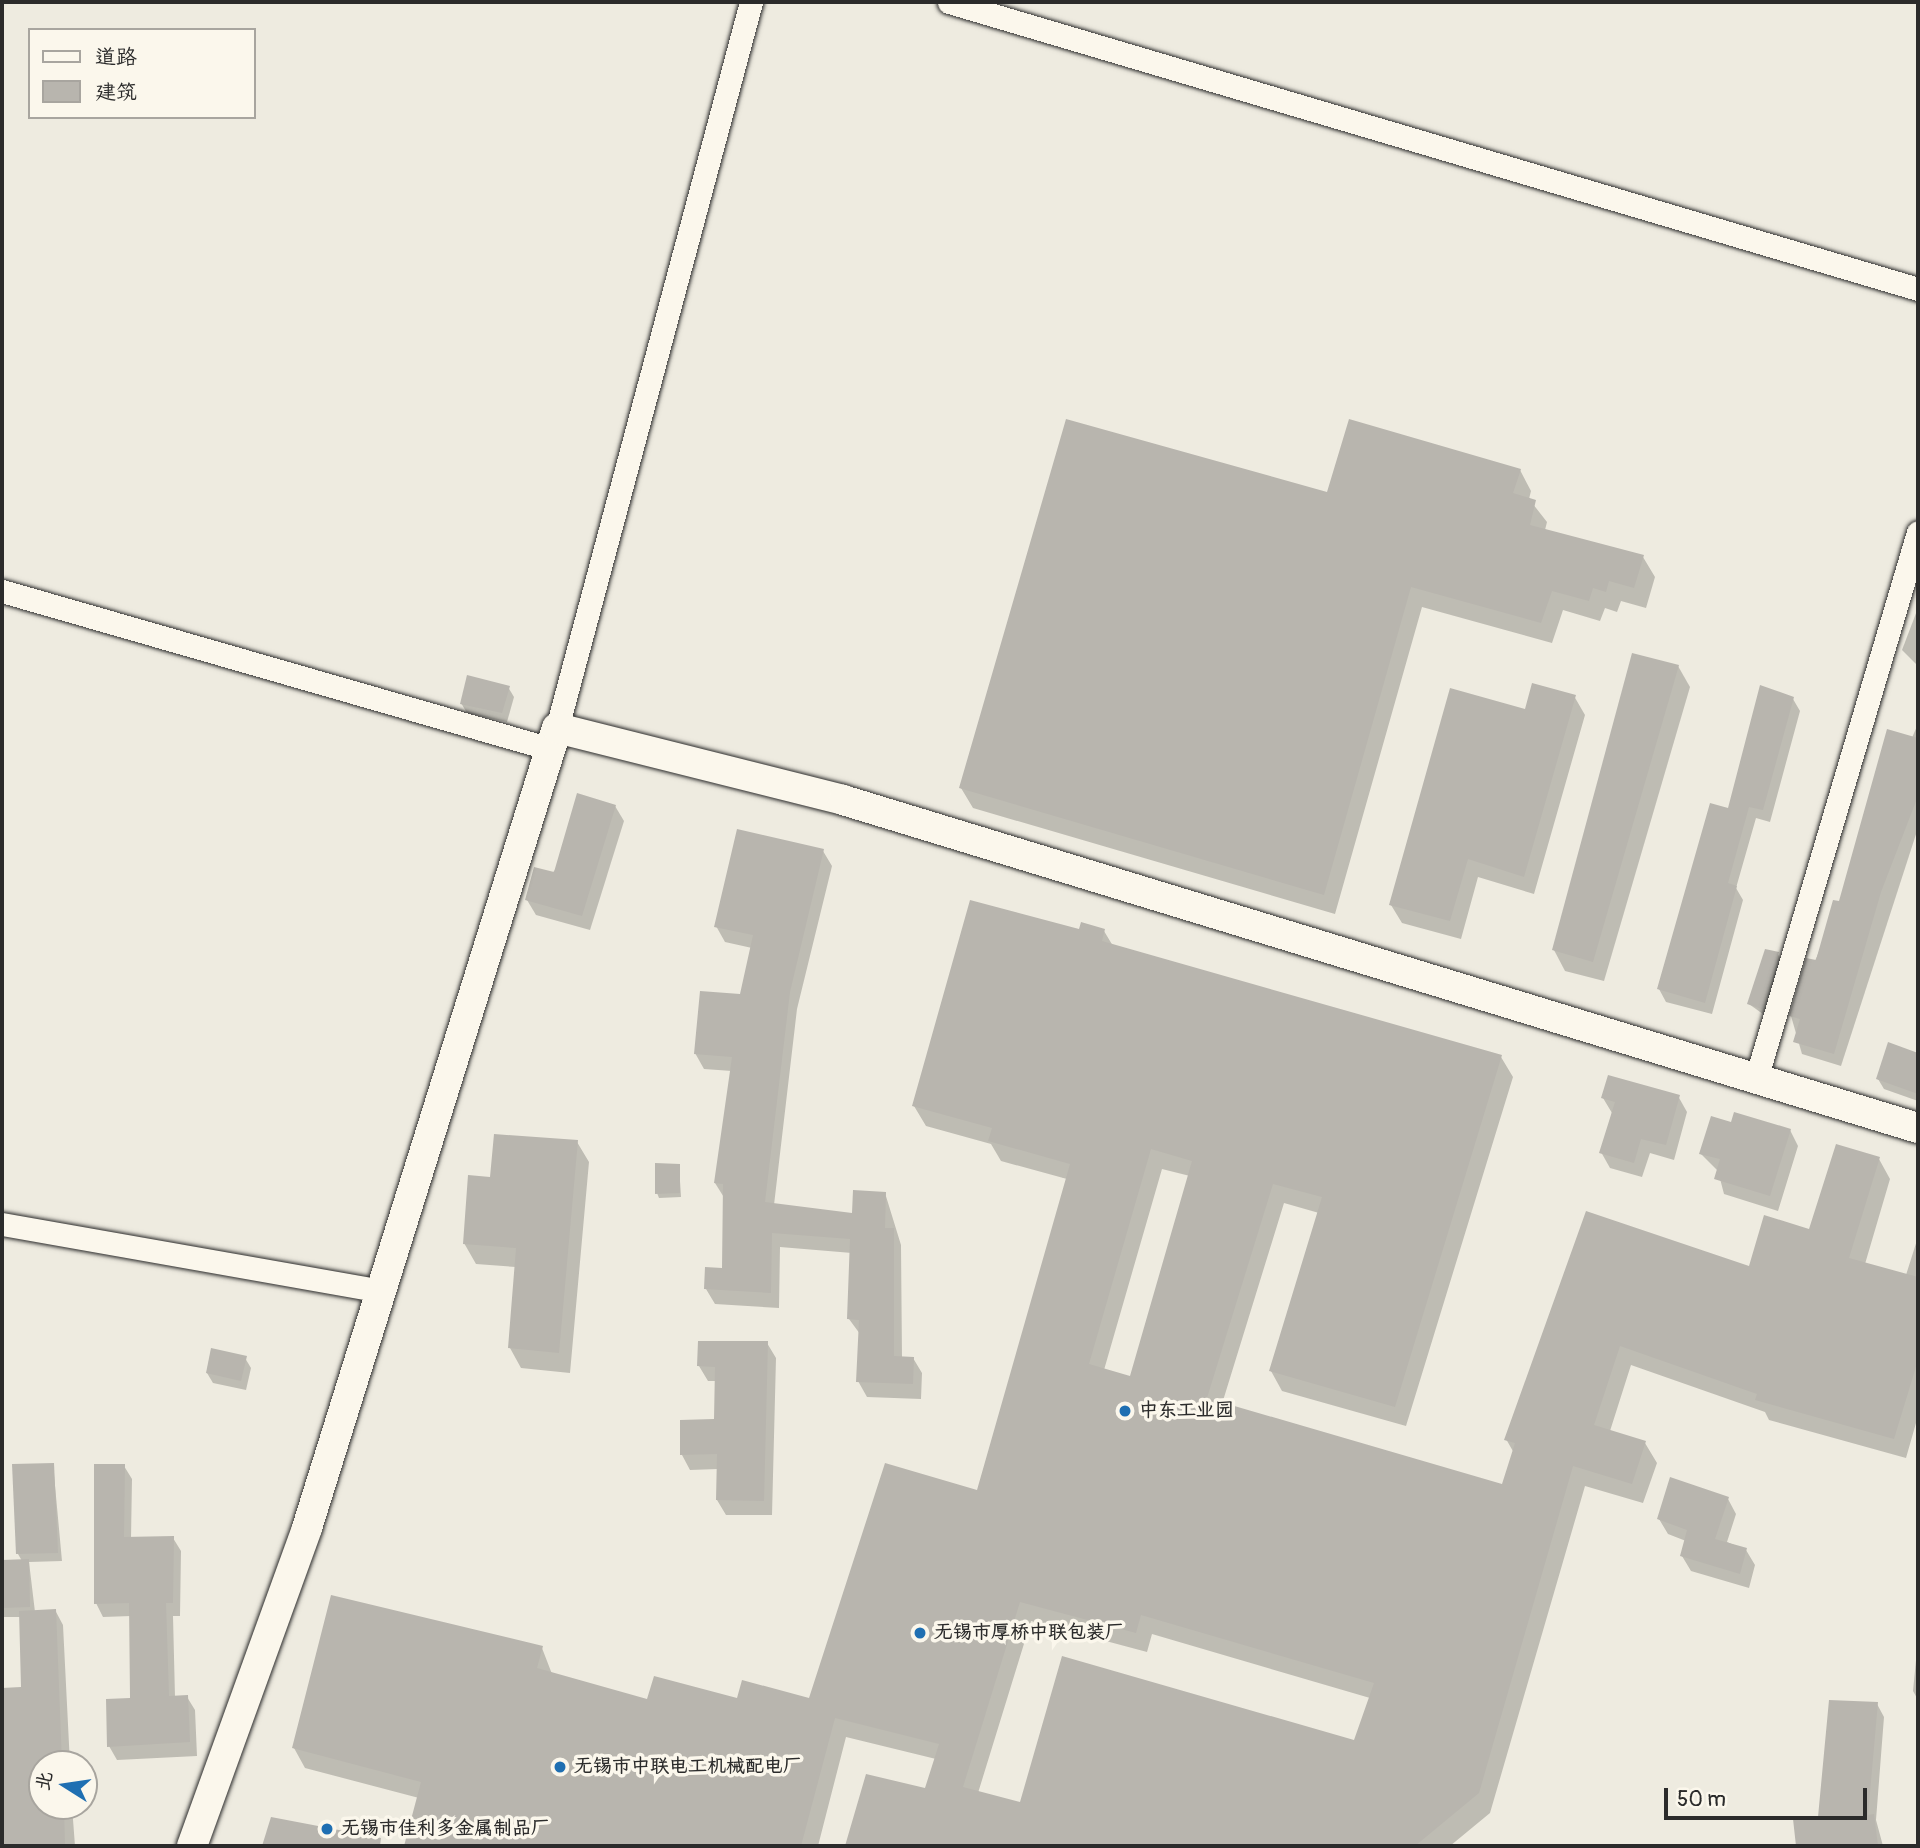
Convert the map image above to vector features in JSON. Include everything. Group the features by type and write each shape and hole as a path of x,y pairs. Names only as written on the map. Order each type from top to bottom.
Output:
{"street":[{"path":"192,1846 307,1528 554,738 751,2"},
{"path":"949,2 1918,289"},
{"path":"1756,1079 1918,532"},
{"path":"2,591 554,738 843,800 1918,1128"},
{"path":"2,1224 381,1291"}],"building":[{"path":"1066,419 1327,492 1349,419 1521,469 1513,493 1536,500 1530,525 1644,555 1634,588 1609,581 1606,592 1593,588 1589,601 1552,591 1541,623 1411,587 1324,895 959,788"},
{"path":"1632,653 1679,665 1593,962 1552,950"},
{"path":"467,675 510,686 502,713 460,704"},
{"path":"1532,683 1576,695 1524,877 1468,859 1450,921 1389,905 1450,688 1525,709"},
{"path":"1760,685 1794,697 1763,810 1749,807 1728,883 1737,886 1705,1003 1657,989 1710,803 1728,808"},
{"path":"1887,729 1918,738 1918,796 1881,892 1834,1054 1793,1042 1800,1019 1789,1016 1806,958 1816,960 1833,900 1839,901"},
{"path":"577,793 616,805 582,916 525,900 534,867 554,872"},
{"path":"737,829 824,849 790,992 765,1202 852,1213 853,1190 886,1192 885,1228 894,1228 894,1356 914,1357 913,1384 856,1382 859,1320 847,1319 850,1239 772,1233 771,1293 704,1289 705,1267 722,1268 723,1184 714,1183 732,1057 694,1054 700,991 740,994 753,935 714,927"},
{"path":"970,900 1079,929 1081,922 1105,929 1102,941 1502,1055 1395,1407 1269,1371 1322,1197 1273,1184 1207,1398 1502,1484 1515,1443 1504,1440 1586,1211 1749,1266 1764,1215 1809,1229 1836,1144 1880,1157 1849,1258 1918,1277 1918,1360 1894,1439 1755,1400 1757,1394 1620,1346 1594,1425 1646,1441 1632,1484 1573,1466 1479,1793 1415,1846 845,1846 866,1774 925,1788 939,1744 835,1718 801,1846 404,1846 421,1782 292,1748 331,1595 543,1646 537,1668 647,1699 654,1676 737,1698 742,1680 809,1698 885,1463 977,1490 1070,1164 988,1141 992,1128 912,1106","holes":["1151,1149 1192,1161 1130,1376 1089,1364","1020,1602 1136,1633 1141,1615 1374,1683 1354,1740 1062,1656 1020,1802 963,1787"]},
{"path":"1765,949 1779,952 1762,1009 1747,1004"},
{"path":"1888,1042 1918,1053 1918,1094 1876,1079"},
{"path":"1608,1075 1680,1095 1666,1145 1641,1139 1634,1163 1599,1153 1615,1102 1601,1098"},
{"path":"1734,1112 1791,1129 1770,1196 1714,1179 1720,1159 1699,1154 1711,1116 1731,1122"},
{"path":"494,1134 578,1140 559,1353 508,1348 516,1248 463,1244 468,1175 490,1177"},
{"path":"655,1163 680,1164 680,1193 655,1194"},
{"path":"698,1341 768,1341 764,1501 716,1500 717,1454 680,1455 680,1420 714,1419 715,1367 697,1366"},
{"path":"211,1348 247,1356 241,1381 206,1373"},
{"path":"54,1463 58,1553 16,1554 12,1464"},
{"path":"94,1464 125,1464 124,1537 174,1536 173,1603 166,1603 169,1696 188,1695 190,1742 107,1747 106,1699 130,1698 129,1603 94,1604"},
{"path":"1670,1477 1729,1497 1715,1539 1747,1548 1740,1574 1680,1556 1687,1530 1657,1519"},
{"path":"29,1559 30,1607 2,1608 2,1560"},
{"path":"56,1609 61,1750 28,1750 28,1820 64,1820 65,1846 2,1846 2,1688 21,1687 19,1611"},
{"path":"1829,1700 1878,1702 1868,1815 1874,1814 1878,1846 1796,1846 1793,1819 1818,1817"},
{"path":"271,1817 381,1838 380,1846 262,1846"}],"place":[{"name":"中东工业园","path":"1125,1411"},
{"name":"无锡市厚桥中联包装厂","path":"920,1633"},
{"name":"无锡市中联电工机械配电厂","path":"560,1767"},
{"name":"无锡市佳利多金属制品厂","path":"327,1829"}]}
